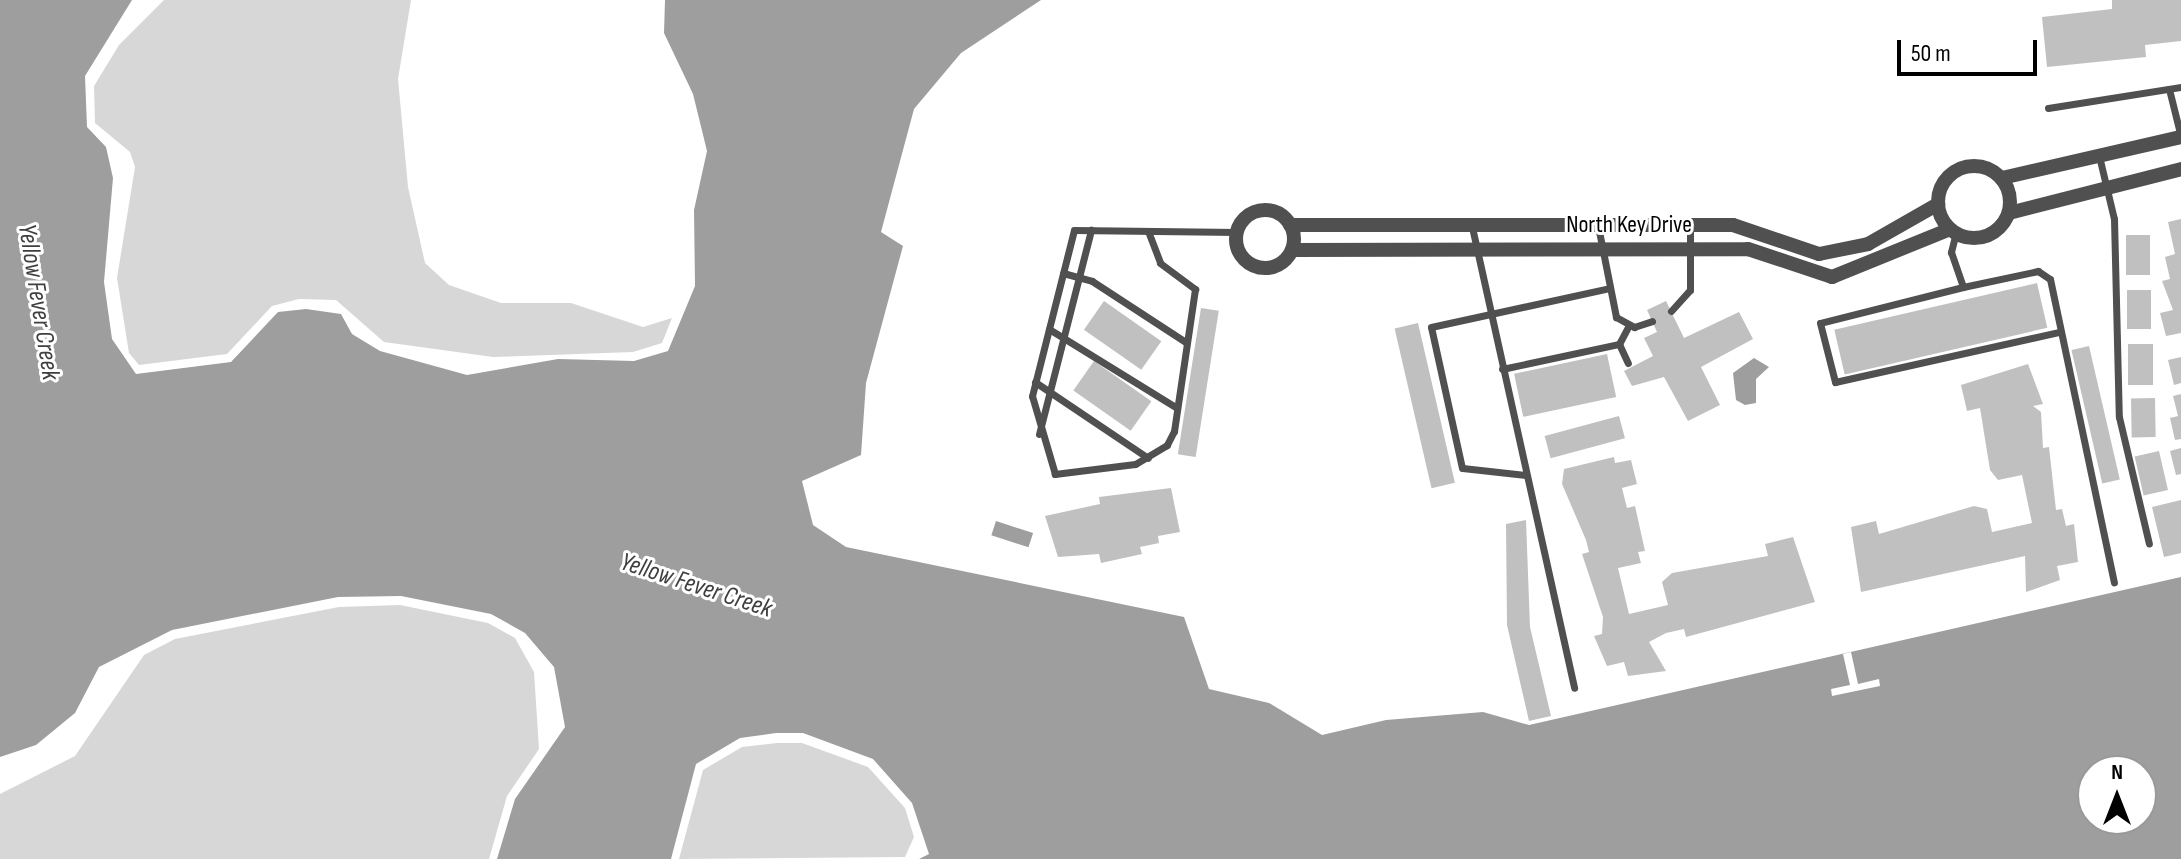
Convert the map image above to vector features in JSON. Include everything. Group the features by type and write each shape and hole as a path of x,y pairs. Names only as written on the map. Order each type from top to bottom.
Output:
{"street":[{"path":"2181,137 2002,178 1982,167 1959,169 1943,183 1938,204 1953,230 1987,236 2009,213 2181,169"},
{"path":"2002,178 2009,213"},
{"name":"North Key Drive","path":"1290,225 1733,225 1819,254 1845,253 1938,204"},
{"path":"1265,211 1290,225 1292,250 1277,266 1255,267 1239,252 1237,232 1248,216 1265,211"},
{"name":"North Key Drive","path":"1292,250 1748,249 1832,277 1953,230"}],"lane":[{"path":"2048,108 2181,87"},
{"path":"2169,89 2181,137"},
{"path":"2099,156 2108,187 2119,417 2149,544"},
{"path":"1671,311 1690,290 1690,225"},
{"path":"1598,226 1606,289 1616,317 1629,325 1652,321"},
{"path":"1472,227 1574,688"},
{"path":"1148,231 1160,263 1195,289 1177,408 1167,445 1148,458 1066,477 1049,470 1039,435 1035,382 1074,230 1237,232"},
{"path":"1039,435 1091,230"},
{"path":"1953,230 1951,252 1963,287"},
{"path":"1063,273 1079,277 1187,343"},
{"path":"2059,332 1835,382 1820,323 1963,287 2046,273 2059,332 2114,582"},
{"path":"1526,475 1471,474 1459,454 1431,327 1606,289"},
{"path":"1619,344 1629,325"},
{"path":"1049,329 1064,335 1177,408"},
{"path":"1502,369 1619,344"},
{"path":"1619,344 1628,363"},
{"path":"1035,382 1050,389 1148,458"}],"shaded area":[{"path":"164,0 411,0 398,79 408,187 425,263 449,285 501,303 571,303 643,327 672,318 662,343 633,352 493,357 384,342 336,300 299,299 272,306 227,354 139,365 129,353 117,278 135,167 130,152 95,123 94,86 119,45"},
{"path":"400,605 488,623 515,638 534,672 539,749 507,796 489,859 0,859 0,794 75,756 144,655 175,639 339,607"},
{"path":"802,743 868,767 905,808 914,837 905,857 679,859 703,770 742,747"}],"water":[{"name":"Yellow Fever Creek","path":"0,0 132,0 85,76 87,127 106,147 113,178 104,282 112,339 136,374 231,362 278,312 306,309 341,314 352,334 380,351 467,375 558,359 634,361 668,351 695,286 694,210 707,151 693,94 664,33 665,0 1041,0 961,53 914,109 881,232 903,246 866,383 861,455 802,481 813,525 846,547 1184,617 1209,689 1269,703 1322,735 1386,720 1483,712 1529,725 2181,577 2181,859 919,859 929,854 912,803 873,759 803,733 776,733 740,738 696,764 671,859 497,859 515,799 565,727 554,667 525,633 491,614 401,596 338,597 172,630 99,667 75,713 36,745 0,757"},
{"path":"1754,358 1769,367 1756,379 1756,403 1745,405 1736,400 1733,373"},
{"path":"996,521 1033,533 1028,547 991,535"}],"pier":[{"path":"1851,652 1858,684 1879,679 1880,686 1832,696 1831,689 1850,685 1843,654"}],"building":[{"path":"2112,0 2181,0 2181,41 2145,45 2146,57 2047,67 2042,17 2112,9"},
{"path":"2181,219 2181,333 2166,336 2160,313 2173,310 2162,281 2170,279 2165,257 2175,254 2168,222"},
{"path":"2126,235 2150,235 2150,275 2126,275"},
{"path":"2037,283 2047,328 1845,375 1834,330"},
{"path":"2127,290 2151,290 2151,329 2127,329"},
{"path":"1104,301 1161,341 1141,370 1084,330"},
{"path":"1666,301 1684,338 1739,312 1753,339 1701,367 1720,405 1688,421 1664,377 1632,386 1624,371 1653,356 1644,338 1657,332 1647,310"},
{"path":"1201,308 1219,311 1196,457 1178,454"},
{"path":"1418,323 1455,483 1432,488 1395,328"},
{"path":"2128,344 2153,344 2153,385 2128,385"},
{"path":"2089,346 2120,479 2102,484 2071,350"},
{"path":"1607,354 1616,397 1523,417 1514,374"},
{"path":"2181,357 2181,383 2174,385 2168,360"},
{"path":"1094,361 1151,401 1131,431 1073,390"},
{"path":"2028,364 2043,404 2033,406 2041,412 2043,448 2049,447 2056,510 2062,509 2066,526 2074,524 2078,562 2057,566 2060,580 2026,592 2025,556 1861,592 1851,527 1876,521 1879,534 1974,506 1987,509 1992,532 2032,523 2022,475 1998,480 1990,470 1980,408 1967,411 1961,385"},
{"path":"2181,394 2181,439 2175,440 2170,418 2178,416 2173,396"},
{"path":"2131,398 2155,398 2156,437 2132,437"},
{"path":"1619,416 1625,438 1551,458 1545,436"},
{"path":"2181,448 2181,474 2176,475 2170,451"},
{"path":"2159,451 2168,490 2144,496 2135,457"},
{"path":"1614,457 1615,463 1631,460 1637,484 1622,488 1627,508 1635,506 1645,551 1638,552 1641,563 1618,568 1629,614 1668,605 1662,582 1672,573 1768,556 1765,544 1793,537 1815,602 1686,637 1684,629 1666,633 1649,642 1666,671 1628,676 1624,662 1607,666 1594,636 1602,634 1603,617 1582,554 1589,552 1562,484 1564,469"},
{"path":"1171,488 1180,532 1158,536 1159,543 1140,547 1142,554 1101,563 1099,554 1058,557 1045,516 1100,504 1099,497"},
{"path":"2181,500 2181,553 2164,557 2152,507"},
{"path":"1526,520 1530,627 1551,716 1529,721 1507,625 1506,524"}]}
